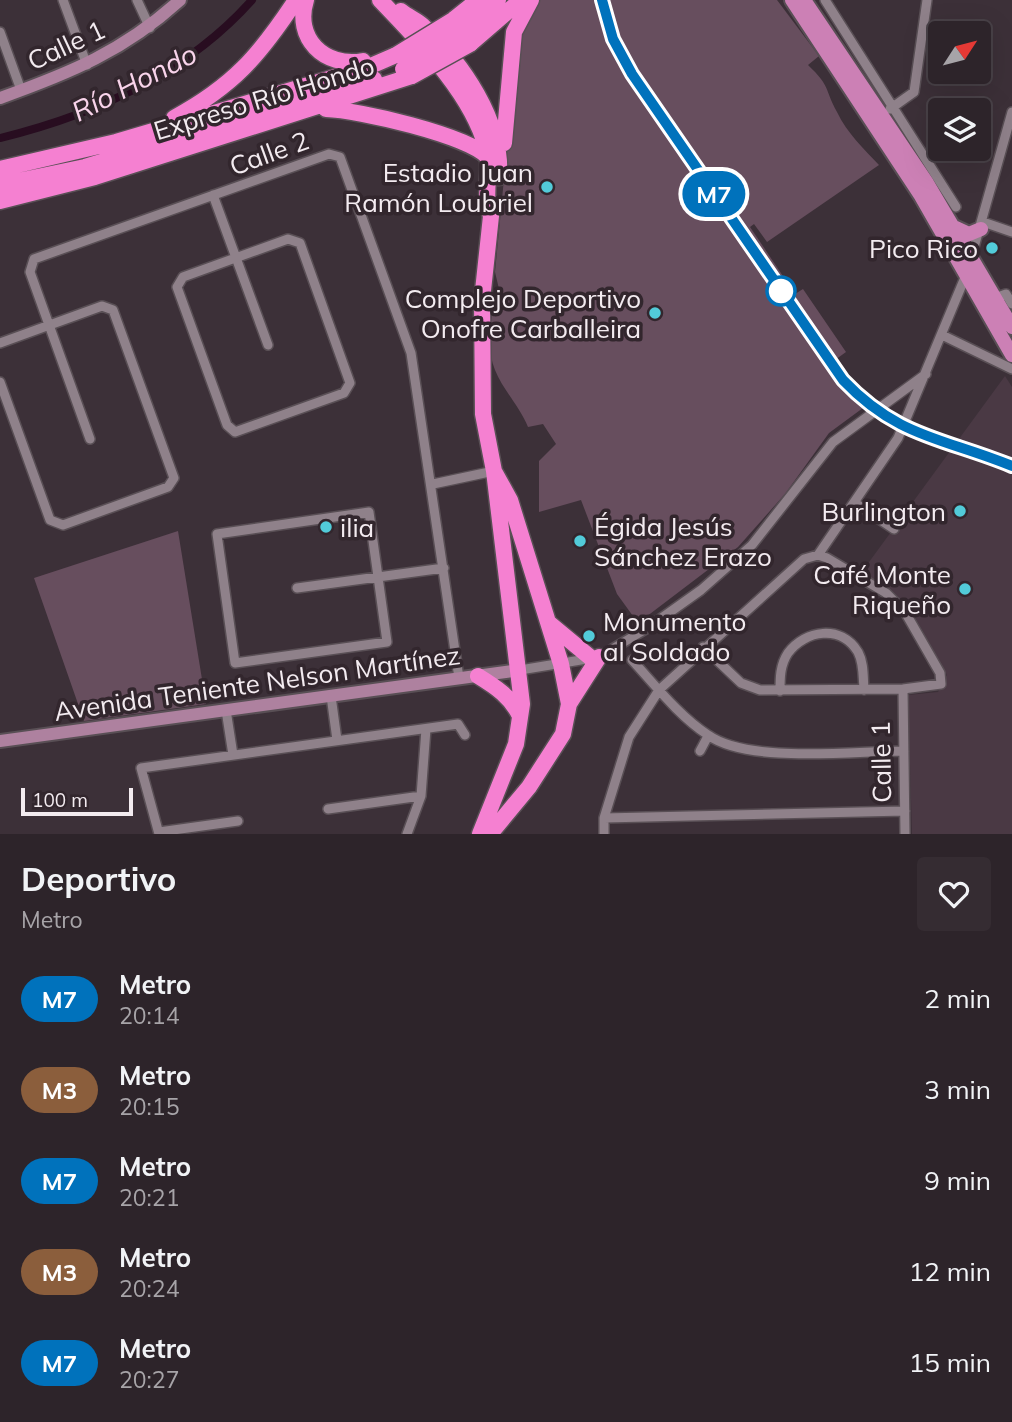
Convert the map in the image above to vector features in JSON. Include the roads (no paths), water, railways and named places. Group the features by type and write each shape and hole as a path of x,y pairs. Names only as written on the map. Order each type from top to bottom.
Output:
{"highway":[{"path":"116,142 130,133 174,118 214,95 244,70 294,0"},
{"path":"306,0 303,11 304,32 323,55 346,63 404,67"},
{"path":"380,0 448,66"},
{"path":"389,0 410,19 421,23 482,119 494,156 496,208 491,216 480,360 483,414 494,471 520,670 520,716 516,744 480,834"},
{"name":"Expreso Río Hondo","path":"0,169 116,142 366,68 404,67 521,0"},
{"path":"494,156 503,147 514,32 531,0"},
{"name":"Expreso Río Hondo","path":"0,203 313,108 404,67 461,32 490,2"},
{"path":"0,185 85,166 404,67"},
{"path":"458,140 470,135 482,119 506,103"},
{"path":"313,108 360,112 458,140 494,156"},
{"path":"494,471 510,500 561,664 569,704"},
{"path":"490,834 563,734 569,704 595,658 548,621"},
{"path":"478,676 507,696 520,716"},
{"path":"505,771 502,800 511,808"}],"main road":[{"path":"400,0 421,23"},
{"path":"781,0 817,45 835,53"},
{"path":"792,0 883,114 972,257 1001,296 1012,327"},
{"path":"804,0 835,53"},
{"path":"814,0 832,27 835,53"},
{"path":"883,114 1012,355"},
{"path":"953,226 969,234 982,225"}],"street":[{"path":"64,0 87,65"},
{"path":"137,0 150,28"},
{"name":"Calle 1","path":"0,98 87,65 150,28 180,0"},
{"path":"825,0 883,114 956,207"},
{"path":"883,114 914,92 928,0"},
{"path":"0,32 21,90"},
{"path":"604,834 604,818 629,737 659,690 794,565 818,555 898,438 967,273 1012,111"},
{"name":"Calle 2","path":"49,325 30,272 34,259 329,154 340,157 411,353 433,484 459,678"},
{"path":"214,195 268,345"},
{"path":"982,225 1012,232"},
{"path":"288,239 300,243 350,383 344,393 235,432 227,425 177,287 183,277 236,258 288,239"},
{"path":"1001,296 1012,304"},
{"path":"0,343 102,306 113,310 174,478 168,487 63,526 50,520 0,382"},
{"path":"49,325 90,439"},
{"path":"942,334 1012,369"},
{"path":"520,670 595,658 649,627 719,575 752,545 833,442 926,374"},
{"path":"433,484 494,471"},
{"path":"855,503 894,529"},
{"path":"369,512 378,578 387,642 235,663 217,534 369,512"},
{"path":"703,647 741,683 760,690 903,689 941,684 940,673 905,612 886,593 818,555"},
{"path":"297,588 444,568"},
{"path":"780,691 781,670 788,654 806,637 823,632 843,637 857,650 863,664 864,690"},
{"path":"632,660 659,690 708,736 734,747 763,752 904,751"},
{"name":"Avenida Teniente Nelson Martínez","path":"0,741 520,670"},
{"name":"Calle 1","path":"903,689 905,834"},
{"path":"331,696 337,740"},
{"path":"226,710 233,755"},
{"path":"238,821 159,833 141,768 458,724 465,735"},
{"path":"407,834 421,796 426,729"},
{"path":"699,751 708,736"},
{"path":"328,809 421,796"},
{"path":"604,818 905,811"}],"waterway":[{"name":"Río Hondo","path":"0,138 70,117 137,88 198,49 252,0"}],"railway":[{"path":"602,0 613,39 632,74 843,380 863,399 903,425 1012,466"}],"metro line":[{"name":"M7","path":"602,0 613,39 632,74 843,380 873,408 907,430 1012,466"}],"place":[{"name":"Estadio Juan Ramón Loubriel","path":"547,187"},
{"name":"Pico Rico","path":"992,248"},
{"name":"Complejo Deportivo Onofre Carballeira","path":"655,313"},
{"name":"Burlington","path":"960,511"},
{"name":"ilia","path":"326,527"},
{"name":"Égida Jesús Sánchez Erazo","path":"580,541"},
{"name":"Café Monte Riqueño","path":"965,589"},
{"name":"Monumento al Soldado","path":"589,636"}]}
